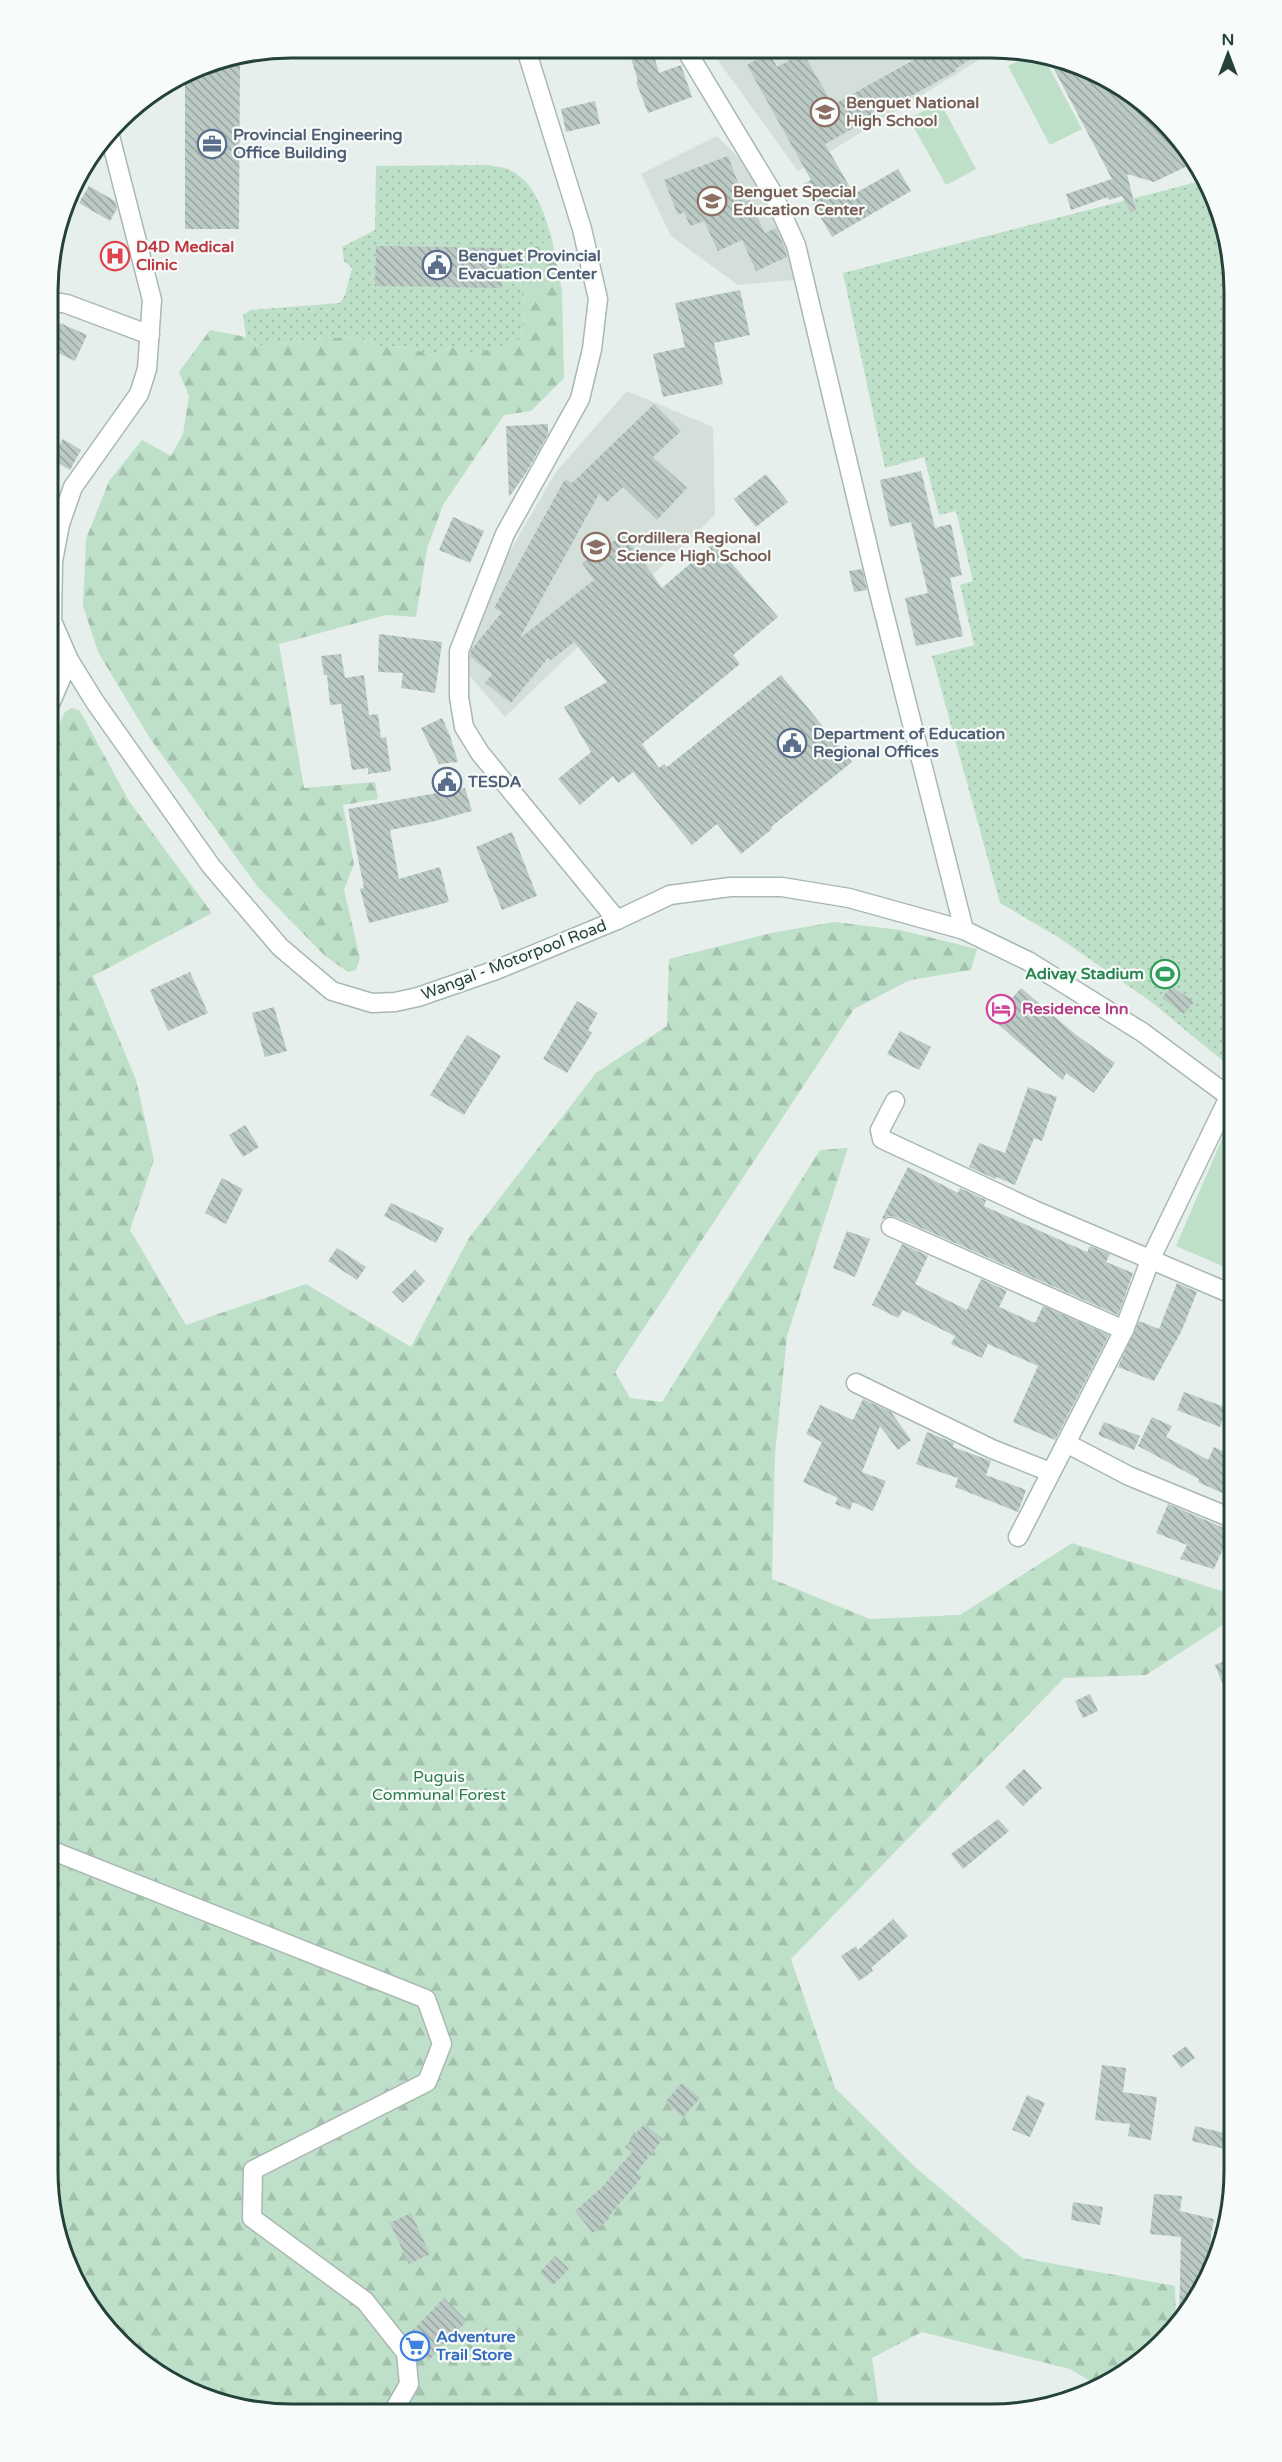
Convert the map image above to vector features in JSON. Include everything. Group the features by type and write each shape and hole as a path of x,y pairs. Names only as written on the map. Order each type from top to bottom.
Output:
{"street":[{"path":"529,58 582,229 598,299 592,350 580,399 505,534 459,651 459,697 464,727 480,753 617,920"},
{"path":"691,58 772,192 796,244 882,605 964,930"},
{"name":"Wangal - Motorpool Road","path":"58,535 73,487 139,394 147,369 152,300 112,143"},
{"path":"58,302 150,335"},
{"name":"Wangal - Motorpool Road","path":"58,636 69,660 134,759 211,866 280,946 332,991 372,1003 395,1002 418,997 496,970 617,920 670,895 730,887 782,887 849,898 964,930 1028,961 1142,1032 1224,1093"},
{"path":"58,685 69,660"},
{"path":"895,1101 880,1130 882,1139 1024,1206 1224,1291"},
{"path":"1018,1537 1124,1330 1151,1258 1224,1115"},
{"path":"891,1227 1124,1330"},
{"path":"856,1383 992,1449 1050,1472"},
{"path":"1065,1443 1129,1476 1224,1515"},
{"path":"58,1854 426,1999 442,2044 427,2082 253,2170 252,2218 365,2301 406,2353 409,2384 398,2404"}],"shaded area":[{"name":"Benguet National High School","path":"716,58 982,58 798,171"},
{"name":"Benguet Special Education Center","path":"717,136 752,171 789,227 794,280 738,285 671,236 641,174"},
{"name":"Cordillera Regional Science High School","path":"627,391 713,427 715,515 505,717 462,667 493,580 556,472"}],"green space":[{"path":"1020,60 1048,65 1082,129 1050,145 1008,66"},
{"path":"940,102 976,169 946,185 909,119"},
{"path":"486,165 510,170 526,183 538,200 552,239 523,253 517,262 525,311 519,342 475,353 452,347 431,355 411,348 383,347 353,336 258,346 246,337 243,315 251,310 340,303 345,295 352,268 344,261 342,247 375,230 376,166"},
{"path":"1196,182 1206,202 1216,231 1222,261 1224,292 1224,1062 1150,1001 1058,937 1000,903 932,656 974,645 960,585 973,581 956,511 939,515 924,457 885,468 843,273"},
{"path":"552,239 562,291 564,378 531,411 504,415 443,505 427,549 416,617 386,615 279,644 304,788 375,782 378,799 343,805 354,864 344,890 360,958 356,970 348,972 325,956 257,886 149,737 98,652 83,606 86,539 109,481 142,440 171,456 183,434 189,396 179,372 210,330 246,337 258,346 353,336 383,347 411,348 431,355 452,347 475,353 519,342 525,311 517,262 523,253"},
{"name":"Puguis Communal Forest","path":"72,708 80,711 129,801 212,913 93,976 136,1080 154,1160 130,1230 186,1325 306,1284 411,1347 469,1238 596,1073 667,1026 669,959 771,933 834,922 900,930 977,949 971,970 910,980 854,1009 615,1372 630,1398 662,1402 820,1150 848,1148 787,1336 775,1454 772,1579 870,1619 960,1615 1072,1543 1224,1592 1224,1624 1146,1675 1064,1678 791,1959 835,2088 915,2167 1022,2258 1175,2286 1176,2311 1144,2346 1120,2364 1090,2381 1070,2369 922,2332 872,2358 879,2404 276,2403 231,2396 202,2386 175,2372 138,2346 116,2324 98,2300 76,2260 66,2231 60,2201 58,2170 58,728 65,712"},
{"path":"1224,1134 1224,1267 1176,1246"}],"building":[{"path":"631,58 655,58 659,73 681,65 692,97 648,113 636,82 638,81"},
{"path":"759,58 772,58 777,67 794,58 806,58 833,105 917,58 972,58 955,69 956,71 825,144 854,194 898,169 911,191 832,237 802,185 811,180 747,65"},
{"path":"240,64 239,229 185,229 185,85 202,76"},
{"path":"1053,67 1080,76 1120,98 1144,116 1166,138 1187,166 1154,182 1127,174 1136,210 1131,213 1122,196 1109,200 1108,197 1071,210 1066,194 1112,179"},
{"path":"595,101 600,124 566,132 561,109"},
{"path":"728,156 745,201 749,200 765,233 776,228 787,257 756,271 742,240 718,251 704,221 690,226 684,212 678,215 664,180"},
{"path":"89,186 115,201 117,209 110,221 79,203"},
{"path":"376,246 502,248 502,288 375,286"},
{"path":"740,290 750,335 714,343 723,384 663,397 653,354 685,347 675,303"},
{"path":"60,323 87,335 75,361 58,353"},
{"path":"654,404 681,431 653,457 687,488 657,520 623,487 607,502 599,494 520,638 594,580 582,563 624,534 662,588 714,543 778,617 733,655 740,664 642,744 659,768 664,764 667,767 781,675 852,762 741,854 717,824 692,845 633,772 618,783 613,776 580,805 558,779 591,752 564,707 607,682 574,642 551,660 548,658 511,703 485,683 492,674 470,656 471,650 502,612 494,608 565,479 572,483"},
{"path":"548,424 548,434 526,473 509,497 506,426"},
{"path":"63,439 81,450 70,470 58,463 58,447"},
{"path":"921,471 935,528 951,524 962,575 950,578 963,636 916,646 905,598 928,593 911,522 890,527 880,480"},
{"path":"766,474 788,502 756,527 734,499"},
{"path":"453,517 484,531 470,563 439,550"},
{"path":"862,569 867,590 854,592 849,571"},
{"path":"379,634 442,642 435,693 401,688 403,673 378,672"},
{"path":"341,654 345,678 364,675 369,715 378,714 381,738 386,737 391,771 368,774 368,768 352,770 341,704 330,705 327,675 324,675 321,656"},
{"path":"442,718 458,762 439,764 421,728"},
{"path":"465,788 472,811 390,830 399,879 440,867 449,902 369,923 360,889 364,888 348,809"},
{"path":"512,832 537,896 502,910 476,847"},
{"path":"190,972 208,1013 168,1031 150,990"},
{"path":"1171,986 1194,1002 1184,1014 1162,998"},
{"path":"1021,988 1075,1034 1115,1063 1094,1093 1066,1073 1063,1080 993,1020"},
{"path":"577,1001 598,1013 588,1030 592,1033 567,1073 543,1059"},
{"path":"274,1007 287,1051 265,1057 252,1013"},
{"path":"900,1031 931,1047 919,1070 887,1054"},
{"path":"467,1035 501,1056 464,1115 430,1095"},
{"path":"1028,1087 1057,1097 1042,1141 1034,1138 1015,1185 969,1167 979,1143 1005,1153"},
{"path":"245,1125 259,1147 243,1157 229,1135"},
{"path":"908,1167 958,1193 960,1188 986,1200 984,1206 1087,1252 1090,1246 1110,1254 1106,1262 1133,1273 1118,1315 896,1217 889,1216 881,1220"},
{"path":"222,1178 243,1189 226,1224 205,1213"},
{"path":"391,1203 444,1228 436,1243 384,1216"},
{"path":"847,1231 870,1239 855,1277 833,1268"},
{"path":"902,1244 928,1256 915,1284 967,1310 981,1279 1007,1291 999,1307 1035,1323 1043,1306 1109,1335 1055,1440 1013,1422 1038,1366 988,1344 982,1358 951,1344 955,1336 903,1310 898,1318 872,1305"},
{"path":"337,1248 366,1267 357,1280 328,1261"},
{"path":"415,1270 425,1281 403,1303 392,1292"},
{"path":"1177,1283 1197,1292 1182,1330 1154,1381 1118,1367 1139,1321 1159,1329"},
{"path":"1184,1392 1224,1407 1224,1416 1220,1427 1177,1410"},
{"path":"863,1399 891,1412 911,1440 898,1450 880,1426 862,1472 886,1481 873,1511 853,1502 850,1510 835,1504 838,1498 803,1482 822,1442 806,1434 820,1405 853,1420"},
{"path":"1152,1417 1172,1426 1166,1437 1208,1460 1214,1447 1224,1452 1224,1494 1198,1482 1199,1479 1138,1446"},
{"path":"1104,1422 1140,1436 1134,1450 1098,1435"},
{"path":"927,1432 954,1443 953,1447 991,1461 986,1475 1026,1490 1018,1512 955,1487 958,1478 916,1464"},
{"path":"1168,1504 1224,1528 1224,1547 1214,1569 1180,1559 1187,1545 1156,1533"},
{"path":"1224,1661 1224,1687 1215,1665"},
{"path":"1090,1694 1098,1711 1083,1718 1075,1701"},
{"path":"1024,1769 1042,1788 1023,1806 1005,1787"},
{"path":"998,1819 1009,1831 963,1869 951,1854"},
{"path":"893,1919 908,1936 871,1968 873,1971 859,1981 841,1956 856,1946 858,1950"},
{"path":"1186,2046 1195,2058 1181,2068 1172,2056"},
{"path":"1102,2065 1126,2068 1123,2092 1157,2097 1151,2140 1128,2136 1130,2124 1095,2120"},
{"path":"682,2083 700,2098 683,2117 665,2102"},
{"path":"1027,2095 1045,2103 1030,2137 1012,2130"},
{"path":"644,2124 663,2139 636,2173 642,2177 609,2216 610,2218 593,2233 575,2211 601,2188 632,2152 625,2147"},
{"path":"1195,2126 1224,2133 1224,2149 1192,2141"},
{"path":"1154,2194 1182,2196 1180,2211 1214,2219 1206,2260 1179,2306 1181,2237 1150,2234"},
{"path":"1073,2202 1103,2207 1100,2225 1071,2220"},
{"path":"411,2213 430,2254 409,2264 390,2223"},
{"path":"555,2256 569,2269 553,2285 540,2272"},
{"path":"444,2298 467,2321 428,2361 407,2336"}],"place":[{"name":"Benguet National High School","path":"825,112"},
{"name":"Provincial Engineering Office Building","path":"212,144"},
{"name":"Benguet Special Education Center","path":"712,201"},
{"name":"D4D Medical Clinic","path":"115,256"},
{"name":"Benguet Provincial Evacuation Center","path":"437,265"},
{"name":"Cordillera Regional Science High School","path":"596,547"},
{"name":"Department of Education Regional Offices","path":"792,743"},
{"name":"TESDA","path":"447,782"},
{"name":"Adivay Stadium","path":"1165,974"},
{"name":"Residence Inn","path":"1001,1009"},
{"name":"Adventure Trail Store","path":"415,2346"}]}
